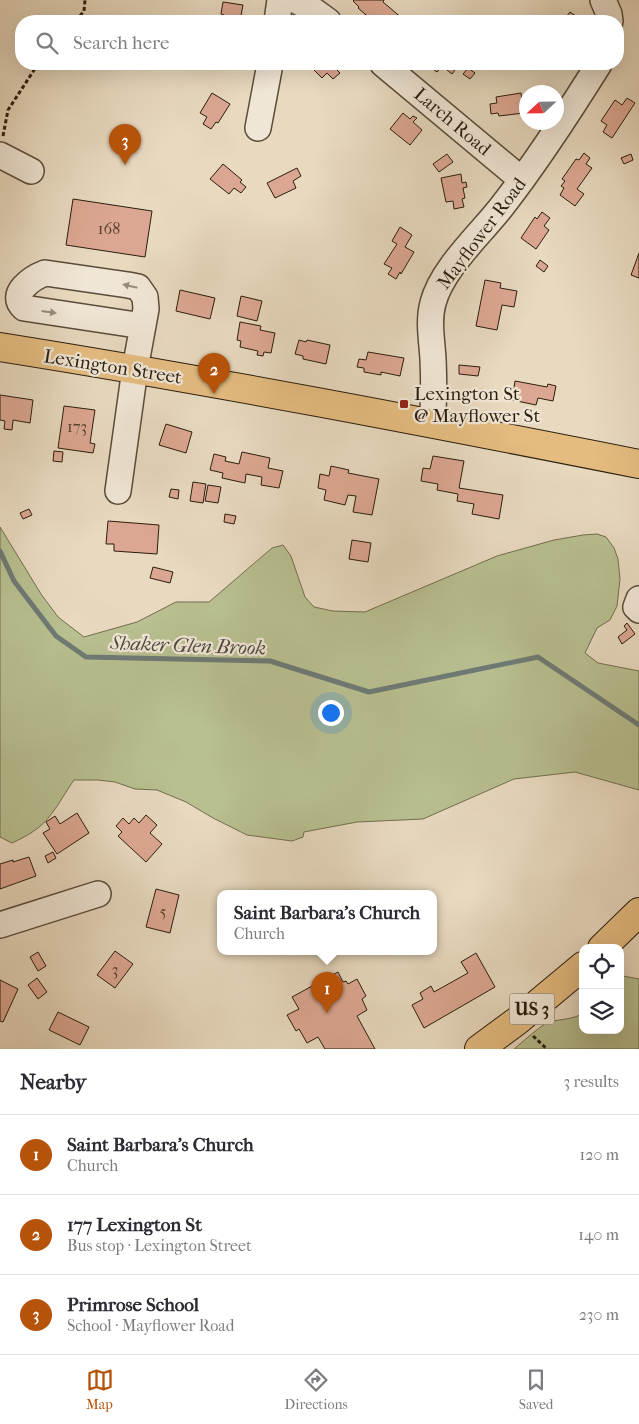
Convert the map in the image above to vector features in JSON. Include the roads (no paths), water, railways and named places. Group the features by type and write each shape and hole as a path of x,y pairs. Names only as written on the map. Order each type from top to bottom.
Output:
{"main road":[{"name":"Lexington Street","path":"0,347 135,368 639,464"},
{"path":"606,944 639,912"},
{"name":"US 3","path":"479,1049 523,1017 579,969"}],"street":[{"path":"278,15 280,0"},
{"path":"295,0 320,15"},
{"path":"603,0 609,15"},
{"path":"258,128 269,70"},
{"name":"Larch Road","path":"390,70 522,180"},
{"name":"Mayflower Road","path":"432,424 434,395 431,317 432,304 436,292 450,269 484,230 522,180 595,70"},
{"path":"1,149 31,171"},
{"path":"118,491 135,368 143,326"},
{"path":"639,599 636,607 639,610"},
{"path":"0,925 98,894"}],"waterway":[{"name":"Shaker Glen Brook","path":"0,551 14,581 56,636 86,657 270,661 369,692 538,657 639,725"}],"place":[{"name":"Primrose School","path":"125,165"},
{"name":"177 Lexington St","path":"214,394"},
{"name":"Lexington St @ Mayflower St","path":"404,404"},
{"name":"Saint Barbara's Church","path":"327,1013"}]}
